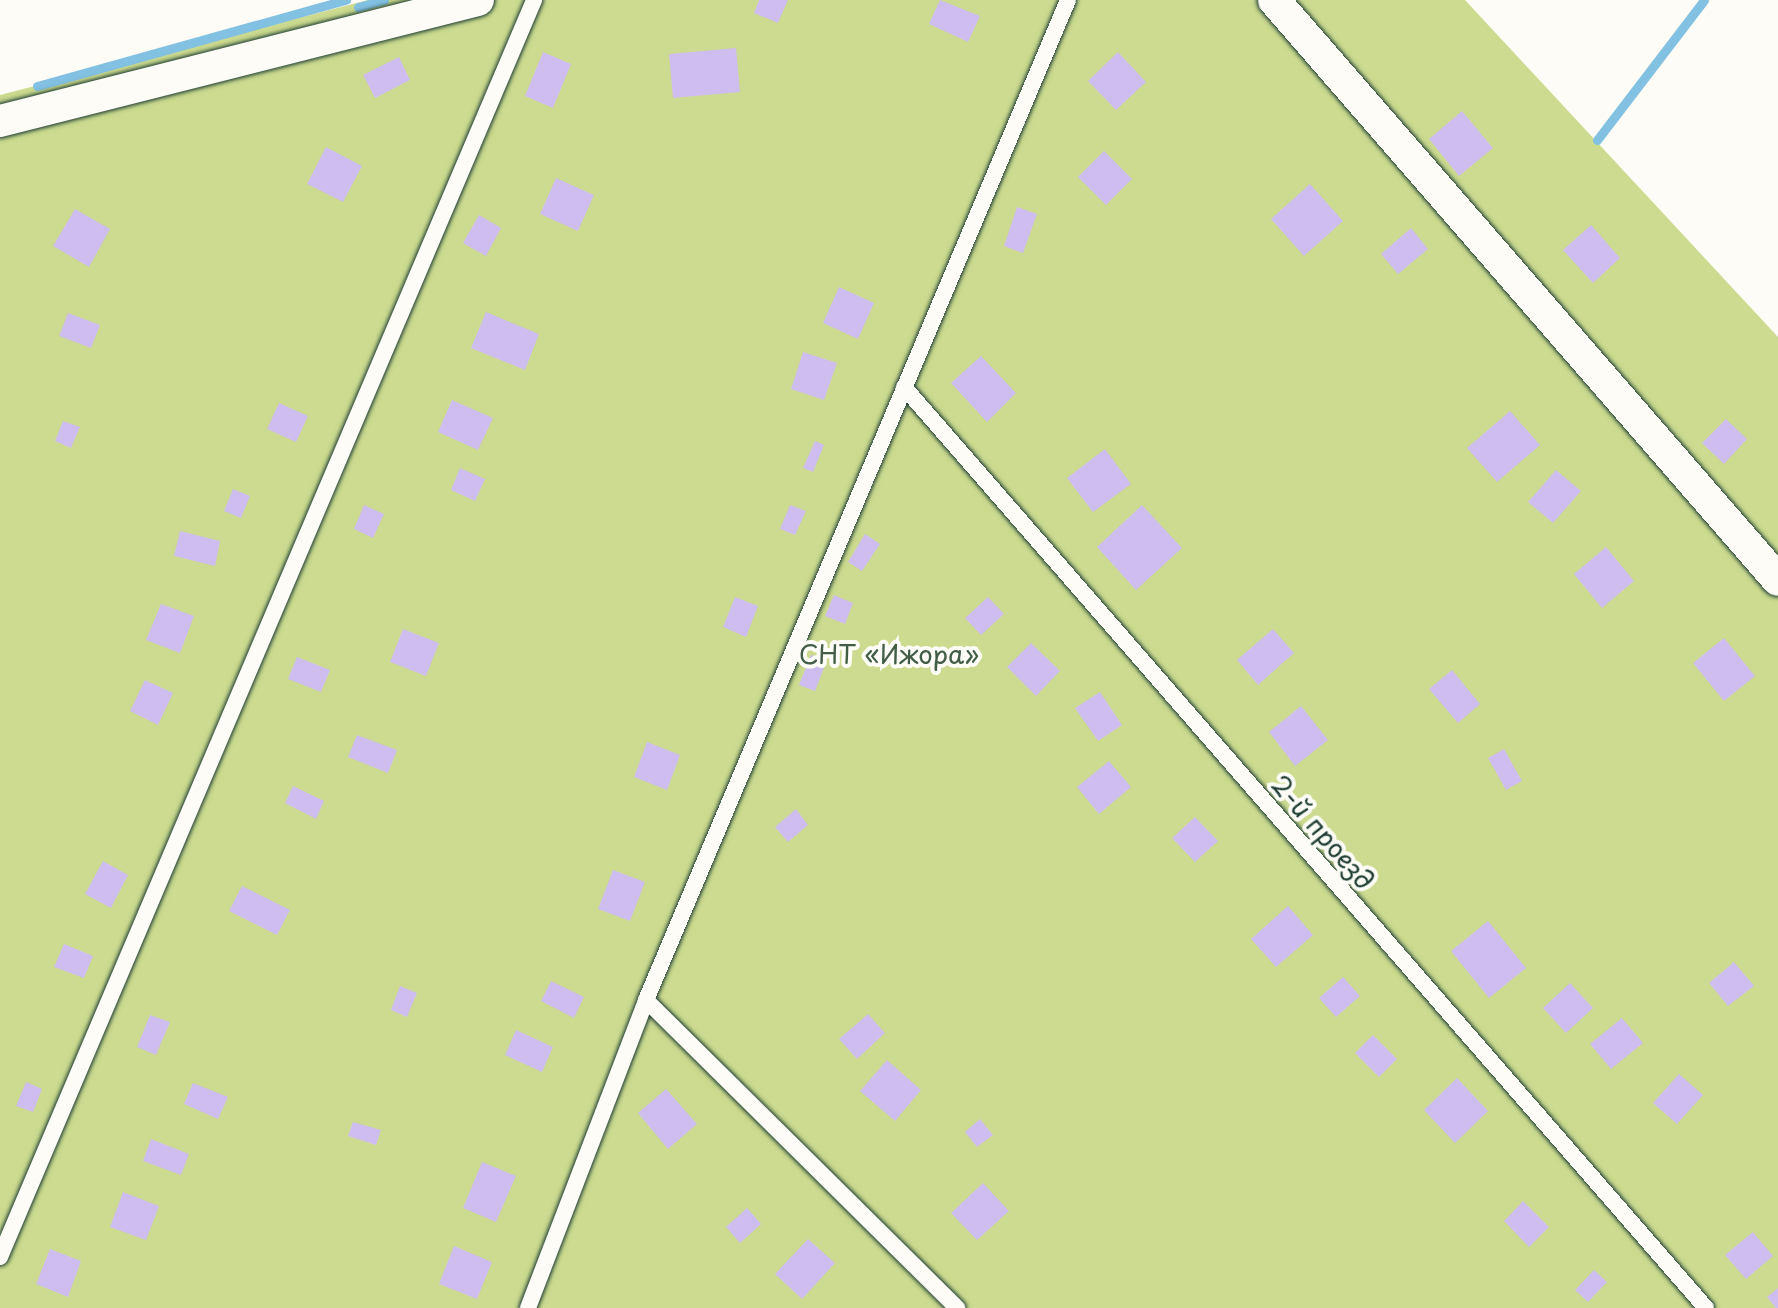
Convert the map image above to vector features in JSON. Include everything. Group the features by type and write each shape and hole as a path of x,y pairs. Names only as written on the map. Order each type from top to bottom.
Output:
{"street":[{"path":"0,121 478,0"},
{"path":"1274,0 1778,580"}],"lane":[{"path":"0,1257 534,0"},
{"path":"528,1308 646,1000 1068,0"},
{"name":"2-й проезд","path":"904,387 1706,1308"},
{"path":"646,1000 957,1308"}],"green space":[{"name":"СНТ «Ижора»","path":"368,0 1465,0 1778,337 1778,1308 0,1308 0,95"}],"building":[{"path":"759,0 788,0 778,23 754,13"},
{"path":"940,0 980,16 968,42 929,24"},
{"path":"736,48 740,92 673,98 669,54"},
{"path":"543,52 571,64 553,108 525,96"},
{"path":"1118,52 1146,82 1116,110 1088,81"},
{"path":"399,57 410,80 375,98 363,75"},
{"path":"1462,111 1493,148 1459,176 1429,139"},
{"path":"326,147 362,166 343,202 307,184"},
{"path":"1104,151 1132,179 1106,205 1078,177"},
{"path":"556,178 594,195 578,231 540,214"},
{"path":"1310,184 1343,221 1304,256 1271,219"},
{"path":"1017,207 1037,214 1023,253 1004,246"},
{"path":"75,209 110,229 89,267 53,246"},
{"path":"479,215 501,228 486,256 463,243"},
{"path":"1591,225 1620,258 1593,283 1563,250"},
{"path":"1411,228 1428,249 1398,274 1381,254"},
{"path":"839,287 874,303 858,339 823,323"},
{"path":"486,312 539,334 525,370 471,348"},
{"path":"68,313 100,325 91,348 59,336"},
{"path":"803,352 837,363 824,400 791,389"},
{"path":"981,356 1016,393 987,422 951,383"},
{"path":"452,400 493,418 478,450 438,432"},
{"path":"279,403 308,416 296,442 267,429"},
{"path":"1510,411 1540,445 1497,482 1467,448"},
{"path":"1726,419 1747,439 1724,464 1702,443"},
{"path":"63,421 80,427 71,448 55,441"},
{"path":"815,441 824,445 813,472 803,468"},
{"path":"1105,449 1131,484 1093,512 1067,478"},
{"path":"460,468 485,479 475,501 451,490"},
{"path":"1556,470 1581,491 1553,523 1528,502"},
{"path":"233,489 250,496 241,518 224,511"},
{"path":"364,505 384,514 373,538 354,529"},
{"path":"790,505 806,511 795,535 780,529"},
{"path":"1142,505 1182,548 1136,590 1097,547"},
{"path":"180,531 220,541 215,566 174,556"},
{"path":"865,534 880,544 862,571 848,562"},
{"path":"1606,547 1634,581 1602,608 1574,574"},
{"path":"834,595 853,603 845,624 825,616"},
{"path":"735,597 758,606 746,637 723,627"},
{"path":"988,597 1004,614 981,635 965,618"},
{"path":"161,604 194,616 180,653 146,640"},
{"path":"403,629 439,643 426,676 390,662"},
{"path":"1273,629 1294,653 1258,685 1237,660"},
{"path":"1724,638 1755,676 1724,701 1693,663"},
{"path":"1031,643 1060,671 1036,696 1007,667"},
{"path":"811,655 827,660 815,691 799,685"},
{"path":"297,657 330,670 321,692 288,679"},
{"path":"1452,670 1480,704 1458,723 1429,689"},
{"path":"145,680 173,693 158,725 130,711"},
{"path":"1100,692 1122,725 1098,741 1075,708"},
{"path":"1301,706 1328,740 1295,766 1269,732"},
{"path":"357,735 397,750 388,773 348,757"},
{"path":"647,742 680,755 667,790 634,777"},
{"path":"1504,749 1522,781 1506,790 1488,758"},
{"path":"1109,761 1131,787 1099,814 1077,787"},
{"path":"293,786 324,801 316,819 285,803"},
{"path":"796,809 808,825 788,842 775,827"},
{"path":"1195,817 1218,841 1195,862 1172,838"},
{"path":"103,861 128,875 111,908 85,894"},
{"path":"613,870 645,882 630,921 598,909"},
{"path":"242,886 290,910 277,935 229,911"},
{"path":"1288,906 1313,935 1276,967 1251,939"},
{"path":"1488,921 1526,968 1489,998 1451,951"},
{"path":"64,944 93,956 84,978 54,967"},
{"path":"1734,962 1754,986 1728,1006 1709,983"},
{"path":"1343,977 1360,996 1336,1017 1319,998"},
{"path":"551,981 584,997 574,1018 541,1001"},
{"path":"1570,983 1593,1008 1566,1033 1543,1008"},
{"path":"400,986 417,993 407,1017 391,1010"},
{"path":"868,1014 885,1033 857,1059 839,1039"},
{"path":"150,1015 170,1022 156,1055 137,1047"},
{"path":"1622,1018 1643,1043 1611,1069 1590,1044"},
{"path":"516,1030 553,1047 542,1072 505,1055"},
{"path":"1373,1035 1397,1059 1379,1077 1355,1053"},
{"path":"887,1060 921,1090 895,1121 860,1091"},
{"path":"1679,1074 1703,1095 1677,1124 1653,1103"},
{"path":"1457,1078 1488,1111 1455,1143 1424,1110"},
{"path":"26,1082 42,1089 33,1112 16,1106"},
{"path":"193,1083 228,1097 218,1119 184,1104"},
{"path":"666,1089 697,1124 668,1149 638,1113"},
{"path":"980,1119 993,1135 977,1147 965,1132"},
{"path":"353,1122 381,1130 376,1145 348,1136"},
{"path":"151,1139 189,1154 181,1175 143,1161"},
{"path":"482,1162 516,1176 496,1222 463,1208"},
{"path":"983,1183 1009,1211 977,1240 951,1213"},
{"path":"123,1192 159,1206 146,1240 110,1227"},
{"path":"1523,1201 1549,1227 1529,1247 1504,1221"},
{"path":"747,1208 761,1224 740,1243 726,1227"},
{"path":"1753,1232 1773,1256 1746,1279 1725,1255"},
{"path":"808,1239 835,1263 802,1299 775,1274"},
{"path":"454,1246 492,1262 477,1299 439,1284"},
{"path":"50,1249 81,1261 68,1297 36,1284"},
{"path":"1594,1270 1607,1282 1588,1302 1575,1290"},
{"path":"1778,1288 1778,1308 1776,1308 1767,1297"}],"waterway":[{"path":"37,86 346,0"},
{"path":"358,7 384,0"},
{"path":"1597,140 1704,0"}]}
